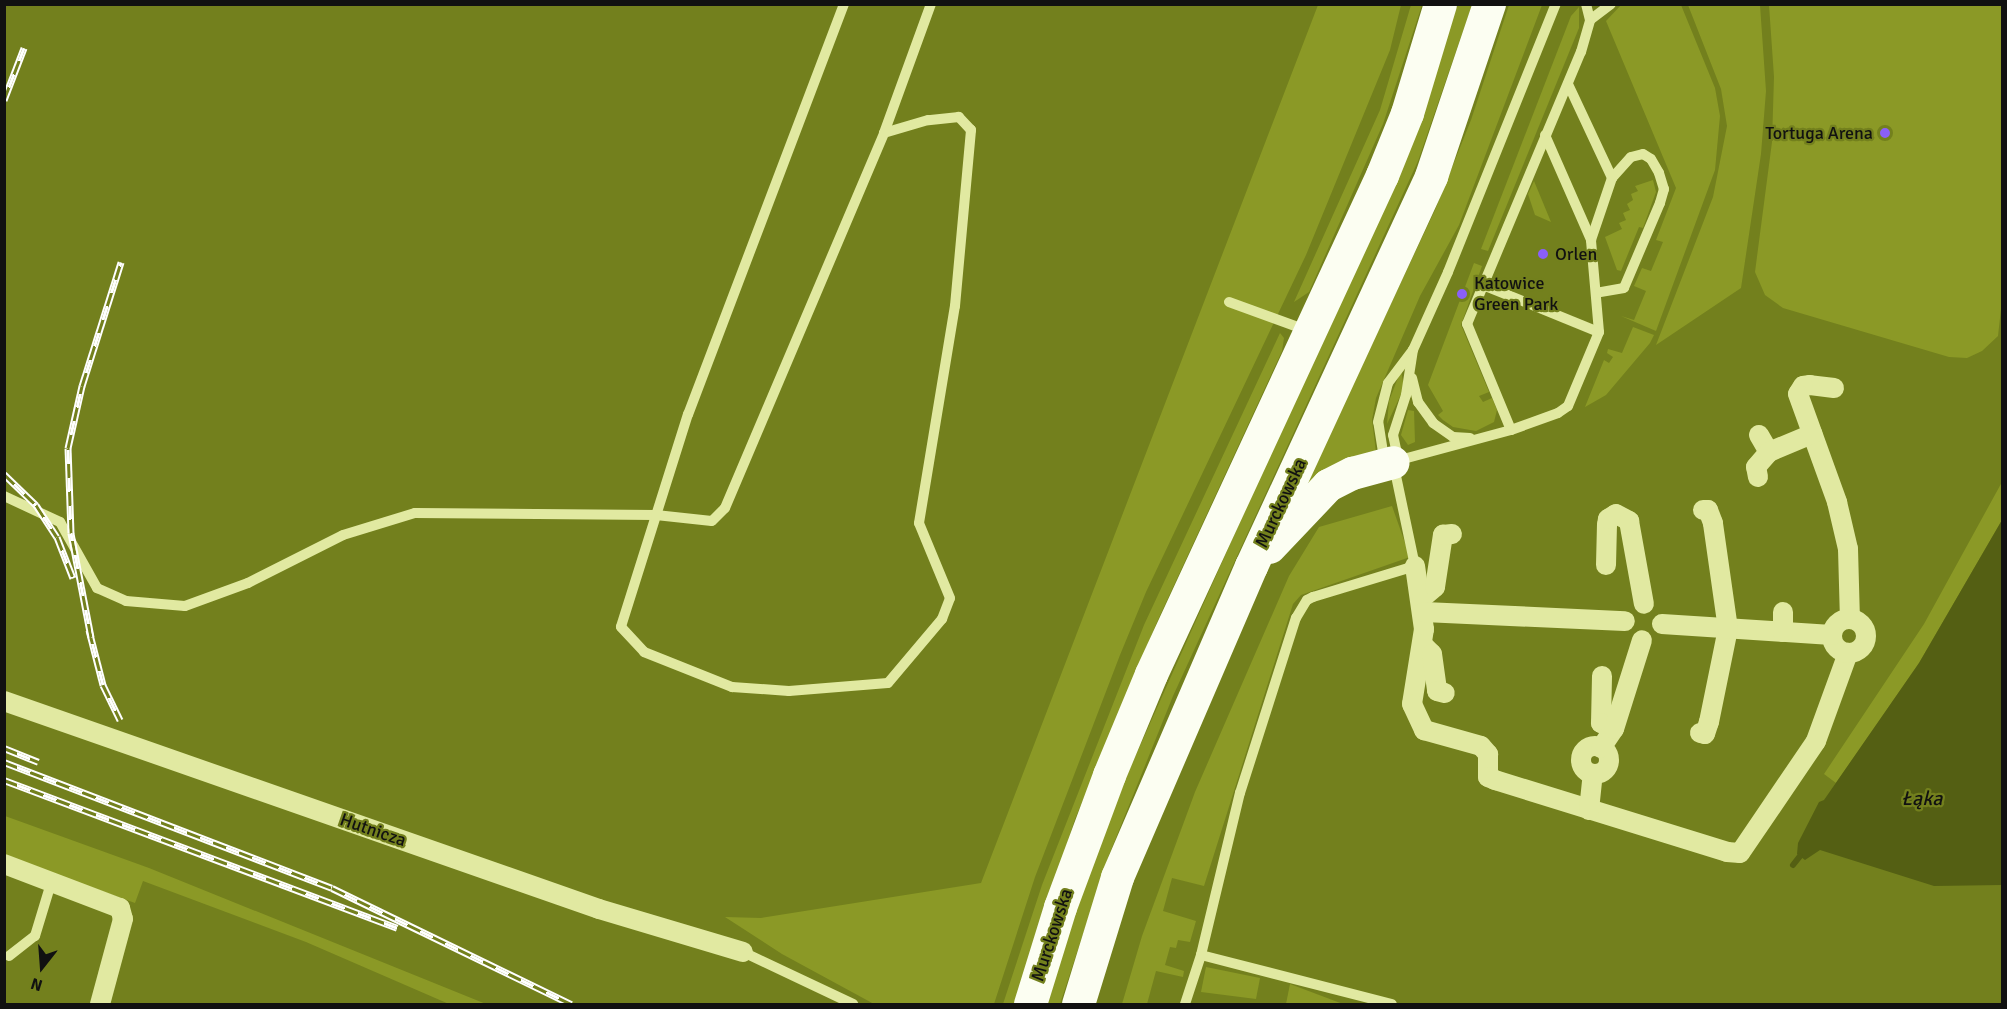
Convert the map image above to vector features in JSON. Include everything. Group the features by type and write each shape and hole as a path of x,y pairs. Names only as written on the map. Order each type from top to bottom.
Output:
{"highway":[{"name":"Murckowska","path":"1030,1005 1060,907 1118,754 1407,113 1440,4"},
{"name":"Murckowska","path":"1078,1005 1117,877 1251,566 1431,176 1489,4"},
{"path":"1251,566 1328,485 1352,473 1393,462"}],"street":[{"path":"1834,388 1803,386 1798,394 1837,502 1848,549 1850,619"},
{"path":"1758,477 1756,467 1764,443 1812,434"},
{"path":"1700,733 1705,734 1709,722 1728,629 1713,523 1708,510 1703,510"},
{"path":"1606,565 1606,525 1608,519 1616,514 1629,521 1644,604"},
{"path":"1423,605 1435,587 1443,535 1452,534"},
{"path":"1415,566 1423,605 1422,644 1412,704 1424,730 1481,746 1488,754 1488,777 1495,780 1740,854 1816,741 1848,653"},
{"path":"1644,604 1655,608 1662,624 1653,638 1642,640 1629,633 1625,621 1631,609 1644,604"},
{"path":"1423,605 1625,621"},
{"path":"1783,612 1783,632"},
{"path":"1850,619 1861,623 1866,633 1865,645 1856,652 1848,653 1835,646 1832,635 1841,621 1850,619"},
{"path":"1662,624 1832,635"},
{"path":"1589,810 1593,774 1582,767 1580,758 1593,746 1601,747 1614,729 1642,640"},
{"path":"1422,644 1432,654 1437,691 1445,693"},
{"path":"1602,675 1601,723 1614,729"},
{"name":"Hutnicza","path":"4,701 599,909 743,952"},
{"path":"4,864 52,880 120,908 123,919 100,1005"}],"lane":[{"path":"844,4 688,414 621,627 644,652 732,687 789,691 888,682 942,619 950,597 919,523 956,306 971,130 959,117 928,120 884,133"},
{"path":"4,496 60,522 97,588 126,601 185,606 248,583 342,535 415,513 656,515 712,521 725,508 884,133 931,4"},
{"path":"1185,1005 1202,955 1240,793 1262,716 1304,604 1313,597 1415,566 1393,462 1396,449 1393,435 1406,395 1413,350 1556,4"},
{"path":"1511,430 1467,324 1568,84 1590,20 1586,4"},
{"path":"1590,20 1611,4"},
{"path":"1568,84 1612,178"},
{"path":"1393,462 1511,430 1568,406 1599,332 1597,293 1591,240 1545,135"},
{"path":"1591,240 1612,178 1631,157 1643,154 1651,159 1664,189 1624,288 1597,293"},
{"path":"1482,285 1599,332"},
{"path":"1229,302 1309,332"},
{"path":"1413,350 1412,385 1426,414 1453,437 1479,439"},
{"path":"1393,462 1383,452 1378,422 1388,383 1413,350"},
{"path":"9,956 35,936 52,880"},
{"path":"743,952 853,1005"},
{"path":"1202,955 1392,1005"}],"shaded area":[{"path":"1622,4 1681,5 1715,88 1720,116 1715,170 1656,331 1621,316 1634,320 1646,291 1634,286 1642,268 1651,271 1663,242 1656,240 1676,188 1606,21"},
{"path":"1318,5 1401,5 1390,50 1306,255 1146,592 1120,655 1035,877 994,1004 874,1004 782,954 725,917 761,918 981,883"},
{"path":"1411,5 1422,5 1383,124 1309,292 1294,302 1380,110"},
{"path":"1457,5 1472,5 1418,161 1173,696 1109,855 1060,1004 1047,1004 1078,903 1127,775 1423,112"},
{"path":"1509,5 1542,5 1459,225 1420,296 1376,398 1372,420 1376,452 1306,484 1435,210 1471,120"},
{"path":"1688,5 1760,5 1766,91 1761,154 1741,288 1656,345 1713,197 1727,126 1721,89"},
{"name":"Tortuga Arena","path":"1769,5 2002,5 2002,300 1998,336 1982,351 1967,358 1949,357 1783,308 1765,295 1755,272 1772,142 1774,77"},
{"path":"1579,7 1579,28 1488,251 1481,249 1571,16"},
{"path":"1653,180 1656,192 1643,228 1639,227 1621,271 1617,270 1605,237 1622,229 1619,223 1626,220 1623,213 1630,210 1627,204 1633,200 1631,194 1638,191 1635,186"},
{"path":"1534,181 1551,222 1535,215 1528,194"},
{"path":"1474,263 1482,266 1461,325 1489,392 1479,396 1483,402 1492,398 1497,410 1494,422 1476,431 1453,427 1443,420 1438,415 1443,411 1428,385"},
{"path":"1633,327 1654,335 1650,343 1606,395 1585,407 1604,360 1609,363 1613,357 1607,353 1608,349 1622,353"},
{"path":"1280,333 1284,338 1282,351 1157,622 1075,819 1014,1004 1003,1004 1042,885 1144,625"},
{"path":"1401,370 1404,388 1387,424 1389,401"},
{"path":"1408,410 1414,411 1415,442 1408,445 1401,435"},
{"path":"2002,482 2002,520 1919,663 1836,783 1824,774 1924,624"},
{"path":"1392,506 1410,557 1301,595 1293,604 1204,886 1172,878 1163,911 1196,921 1190,942 1178,940 1176,948 1170,947 1165,965 1184,971 1183,977 1156,971 1147,1004 1122,1004 1142,936 1195,792 1289,576 1319,527"},
{"path":"5,816 149,868 486,1004 449,1004 306,942 143,881 135,903 5,856"},
{"path":"1206,967 1260,978 1256,999 1201,992"},
{"path":"1290,984 1343,1004 1286,1004"}],"water":[{"name":"Łąka","path":"2002,520 2002,885 1934,886 1820,850 1805,860 1797,854 1798,843 1819,802 1824,800 1919,663"}],"waterway":[{"path":"1793,865 1800,856"}],"railway":[{"path":"4,100 24,48"},
{"path":"91,637 71,533 68,448 82,386 121,262"},
{"path":"4,474 36,505 57,537 73,578"},
{"path":"89,630 103,685 120,720"},
{"path":"4,748 38,762"},
{"path":"4,762 332,888 571,1004"},
{"path":"4,780 397,928"}],"place":[{"name":"Tortuga Arena","path":"1885,133"},
{"name":"Orlen","path":"1543,254"},
{"name":"Katowice Green Park","path":"1462,294"}]}
